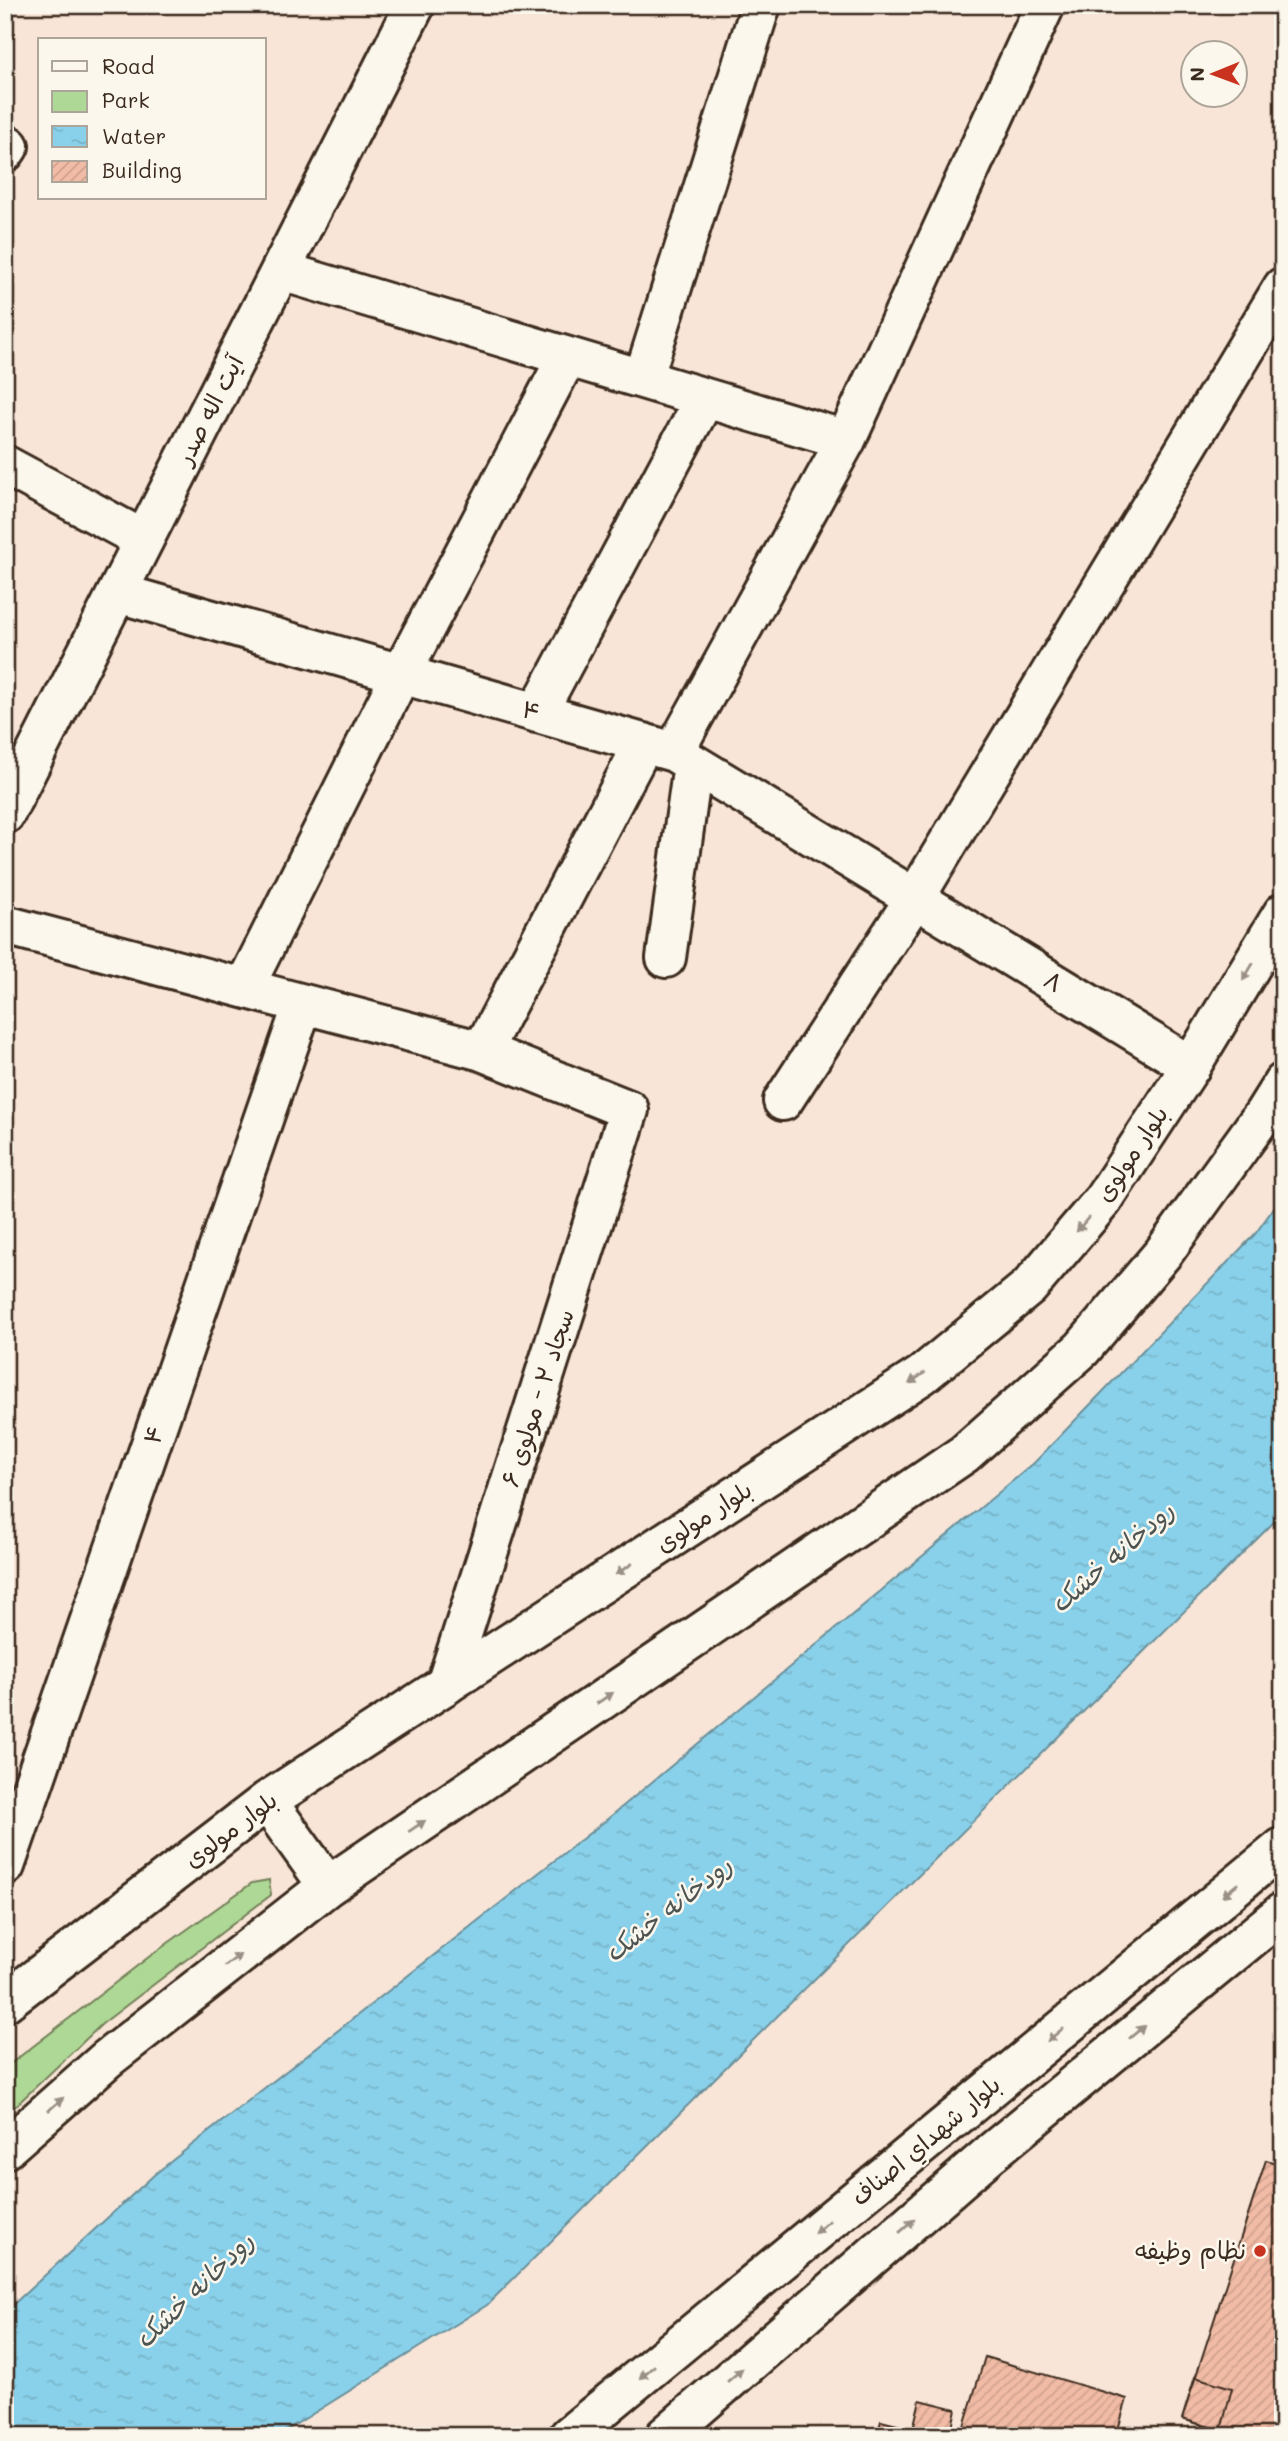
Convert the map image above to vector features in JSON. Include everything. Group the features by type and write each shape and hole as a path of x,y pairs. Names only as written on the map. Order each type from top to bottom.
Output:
{"street":[{"name":"آیت اله صدر","path":"5,814 415,5"},
{"path":"643,380 761,5"},
{"path":"5,925 482,1051 670,753 846,440 1045,5"},
{"path":"281,271 846,440"},
{"path":"783,1101 915,898 1283,287"},
{"path":"244,988 401,674 568,357"},
{"path":"537,713 705,398"},
{"path":"5,465 144,540"},
{"name":"۴","path":"118,593 670,753 915,898"},
{"path":"666,958 670,753"},
{"name":"۸","path":"915,898 1191,1066"},
{"name":"بلوار مولوی","path":"5,2002 267,1801 922,1376 1029,1287 1103,1200 1191,1066 1283,914"},
{"name":"۴","path":"5,1866 303,1004"},
{"name":"سجاد ۲ - مولوی ۶","path":"446,1685 629,1110 482,1051"},
{"path":"5,2149 107,2059 328,1886 964,1454 1082,1349 1164,1252 1283,1083"},
{"path":"267,1801 328,1886"},
{"name":"بلوار شهداي اصناف","path":"569,2436 1283,1847"},
{"path":"665,2436 991,2153 1283,1912"}],"green space":[{"path":"269,1880 271,1895 102,2024 5,2116 5,2068 150,1956 252,1883"}],"water":[{"name":"رودخانه خشک","path":"1283,1195 1283,1513 487,2305 277,2436 5,2436 5,2312 155,2174 610,1817 1034,1463 1255,1234"}],"building":[{"name":"نظام وظیفه","path":"1266,2160 1283,2165 1283,2436 1238,2436 1182,2419"},
{"path":"985,2357 1127,2399 1116,2436 961,2436"},
{"path":"1195,2377 1232,2388 1221,2430 1182,2419"},
{"path":"920,2400 956,2409 950,2436 877,2436 881,2421 913,2429"}],"place":[{"name":"نظام وظیفه","path":"1260,2251"}]}
